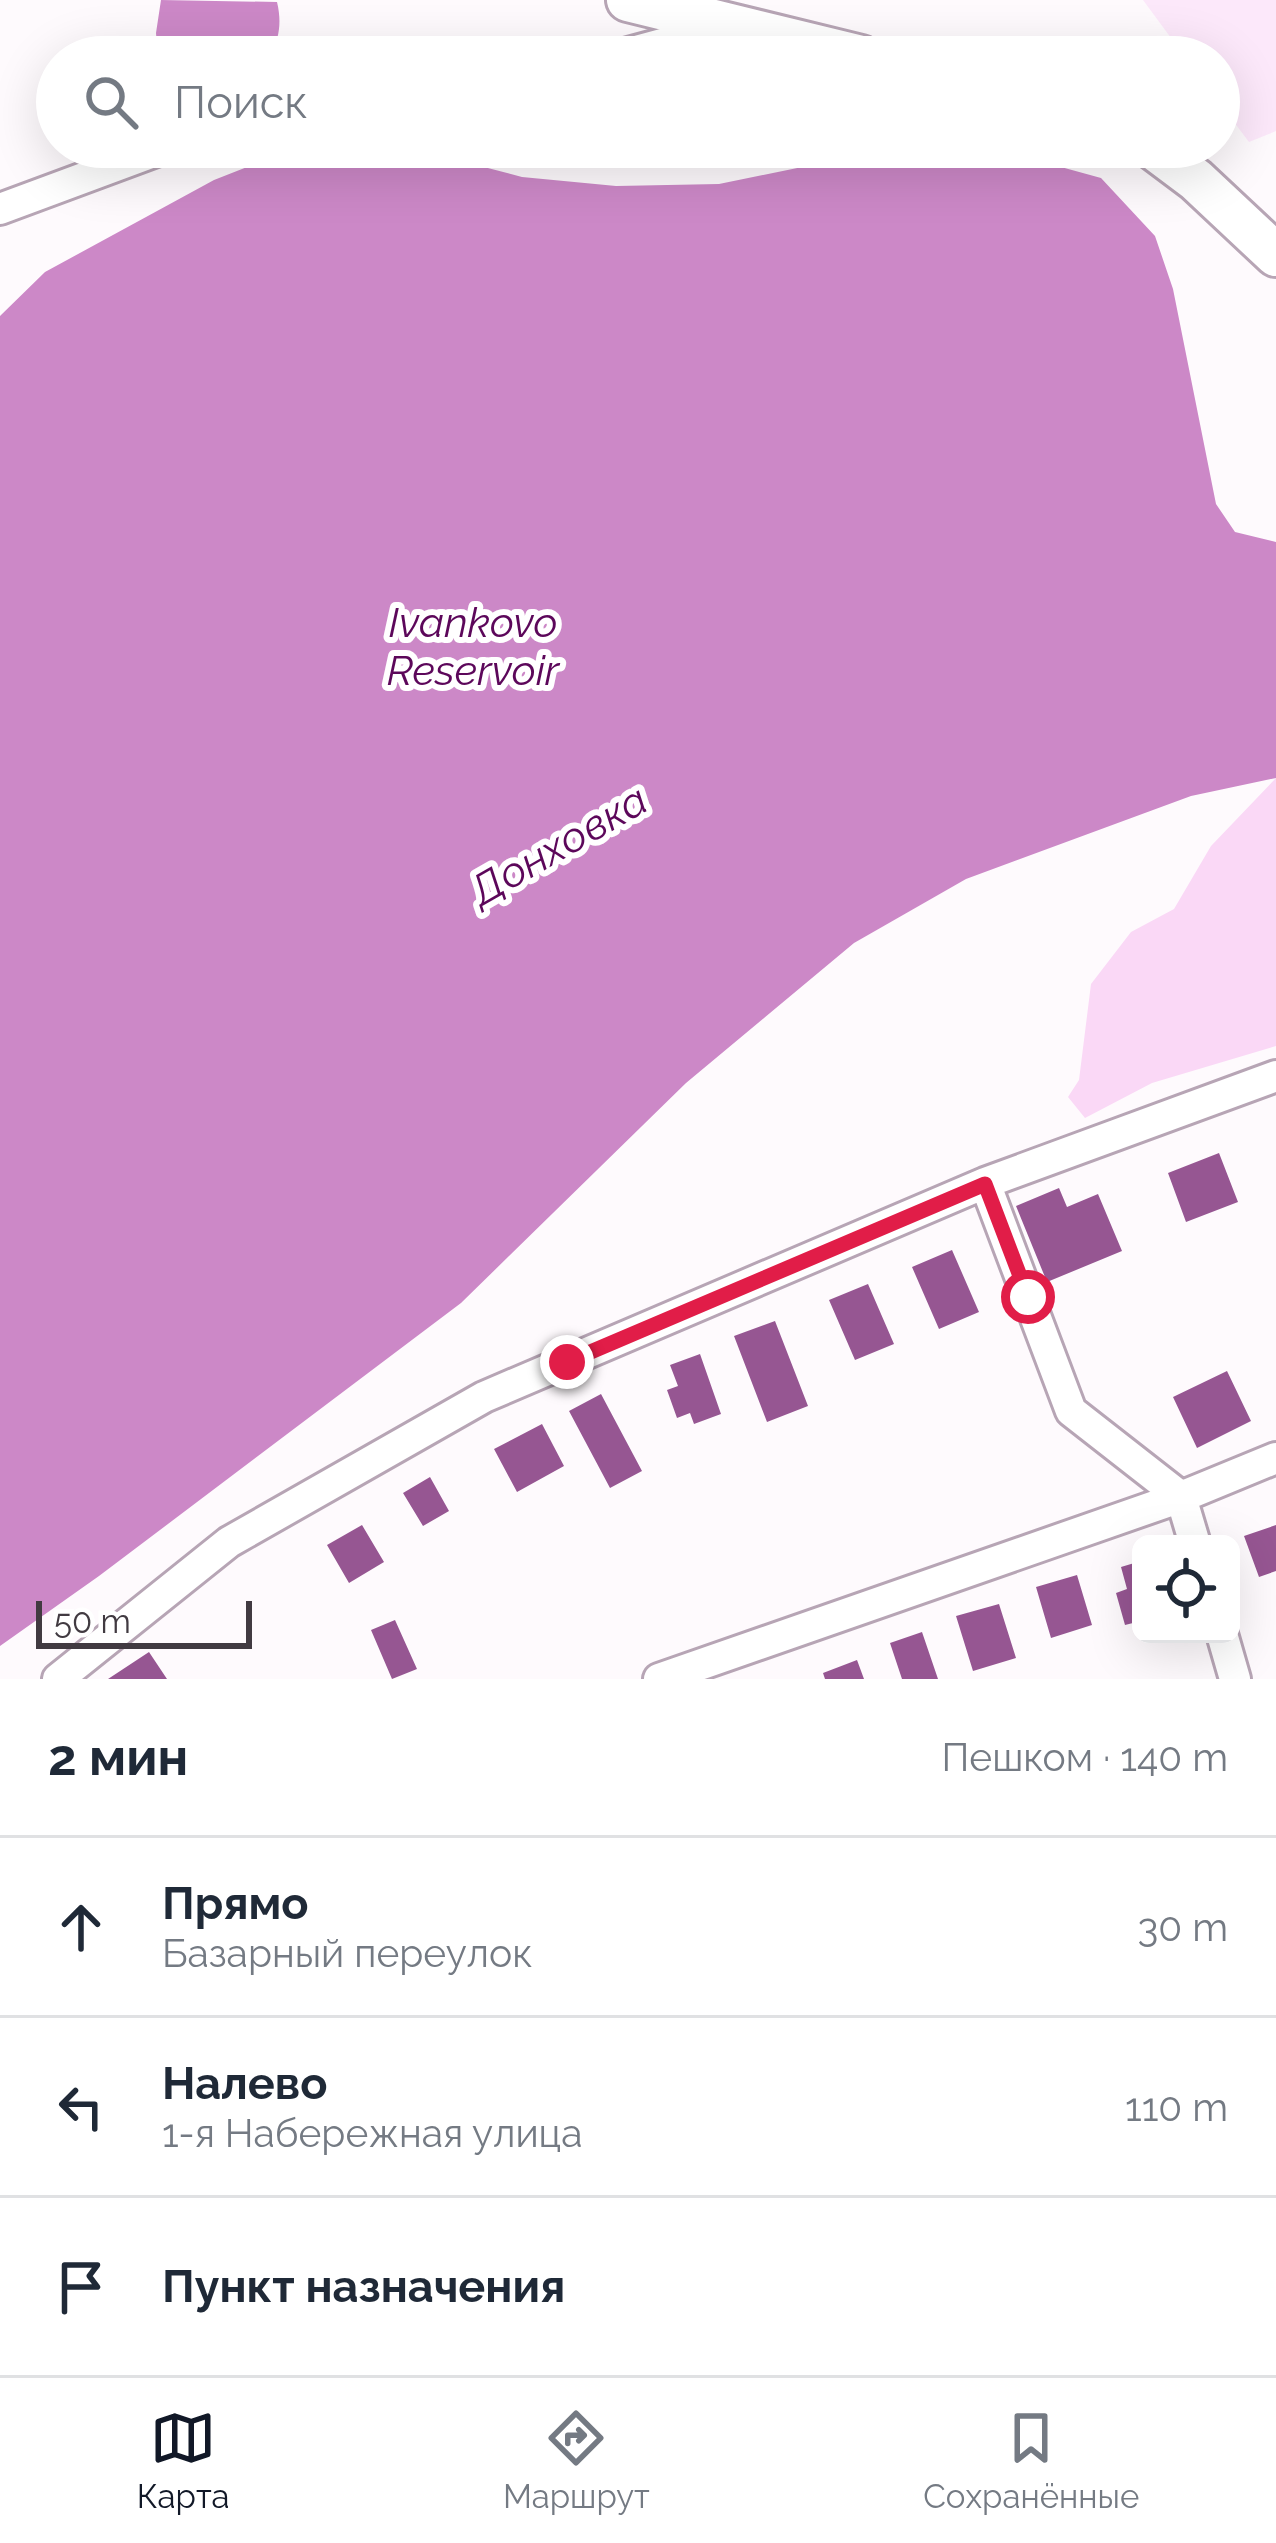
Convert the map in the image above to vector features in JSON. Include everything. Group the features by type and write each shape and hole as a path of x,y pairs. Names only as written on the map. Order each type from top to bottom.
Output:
{"street":[{"path":"628,0 773,36"},
{"path":"693,36 731,26"},
{"path":"0,209 110,168"},
{"path":"1179,168 1276,255"},
{"path":"58,1679 229,1542 484,1397 985,1184 1276,1076"},
{"path":"985,1184 1071,1411 1181,1497 1192,1535"},
{"path":"659,1679 1181,1497 1276,1458"},
{"path":"1225,1643 1235,1679"}],"shaded area":[{"path":"1143,0 1276,0 1276,131 1249,142 1240,130 1240,36 1170,36"},
{"path":"1276,778 1276,1046 1152,1083 1085,1118 1068,1097 1079,1080 1091,984 1131,932 1174,909 1211,846"}],"water":[{"path":"161,0 277,2 277,36 156,33"},
{"name":"Ivankovo Reservoir","path":"245,168 488,168 522,177 616,186 719,184 797,168 1065,168 1101,178 1155,236 1173,289 1216,504 1235,532 1276,542 1276,778 1191,796 966,879 854,943 686,1083 461,1303 0,1646 0,316 45,272"}],"building":[{"path":"1219,1153 1238,1202 1186,1222 1168,1173"},
{"path":"1059,1188 1067,1207 1098,1194 1122,1251 1047,1282 1016,1206"},
{"path":"952,1250 979,1312 939,1329 912,1267"},
{"path":"868,1284 894,1344 855,1360 829,1300"},
{"path":"775,1321 808,1406 767,1422 734,1336"},
{"path":"700,1354 721,1414 694,1424 690,1413 677,1418 667,1390 678,1386 670,1365"},
{"path":"1227,1371 1251,1421 1197,1448 1173,1397"},
{"path":"601,1394 642,1471 610,1488 569,1411"},
{"path":"542,1424 564,1466 517,1492 494,1449"},
{"path":"430,1477 449,1511 423,1526 403,1493"},
{"path":"362,1525 384,1562 349,1583 327,1545"},
{"path":"1276,1525 1276,1571 1259,1577 1244,1536"},
{"path":"1132,1564 1132,1623 1125,1625 1116,1593 1127,1589 1121,1567"},
{"path":"1077,1575 1092,1625 1051,1638 1036,1587"},
{"path":"999,1604 1016,1658 973,1671 956,1616"},
{"path":"395,1620 417,1669 392,1679 371,1630"},
{"path":"922,1632 938,1679 902,1679 890,1643"},
{"path":"149,1652 167,1679 108,1679"},
{"path":"857,1660 864,1679 825,1679 823,1673"}],"route":[{"path":"567,1362 985,1184 1028,1297"}],"water label":[{"name":"Донховка","path":"558,845"}]}
